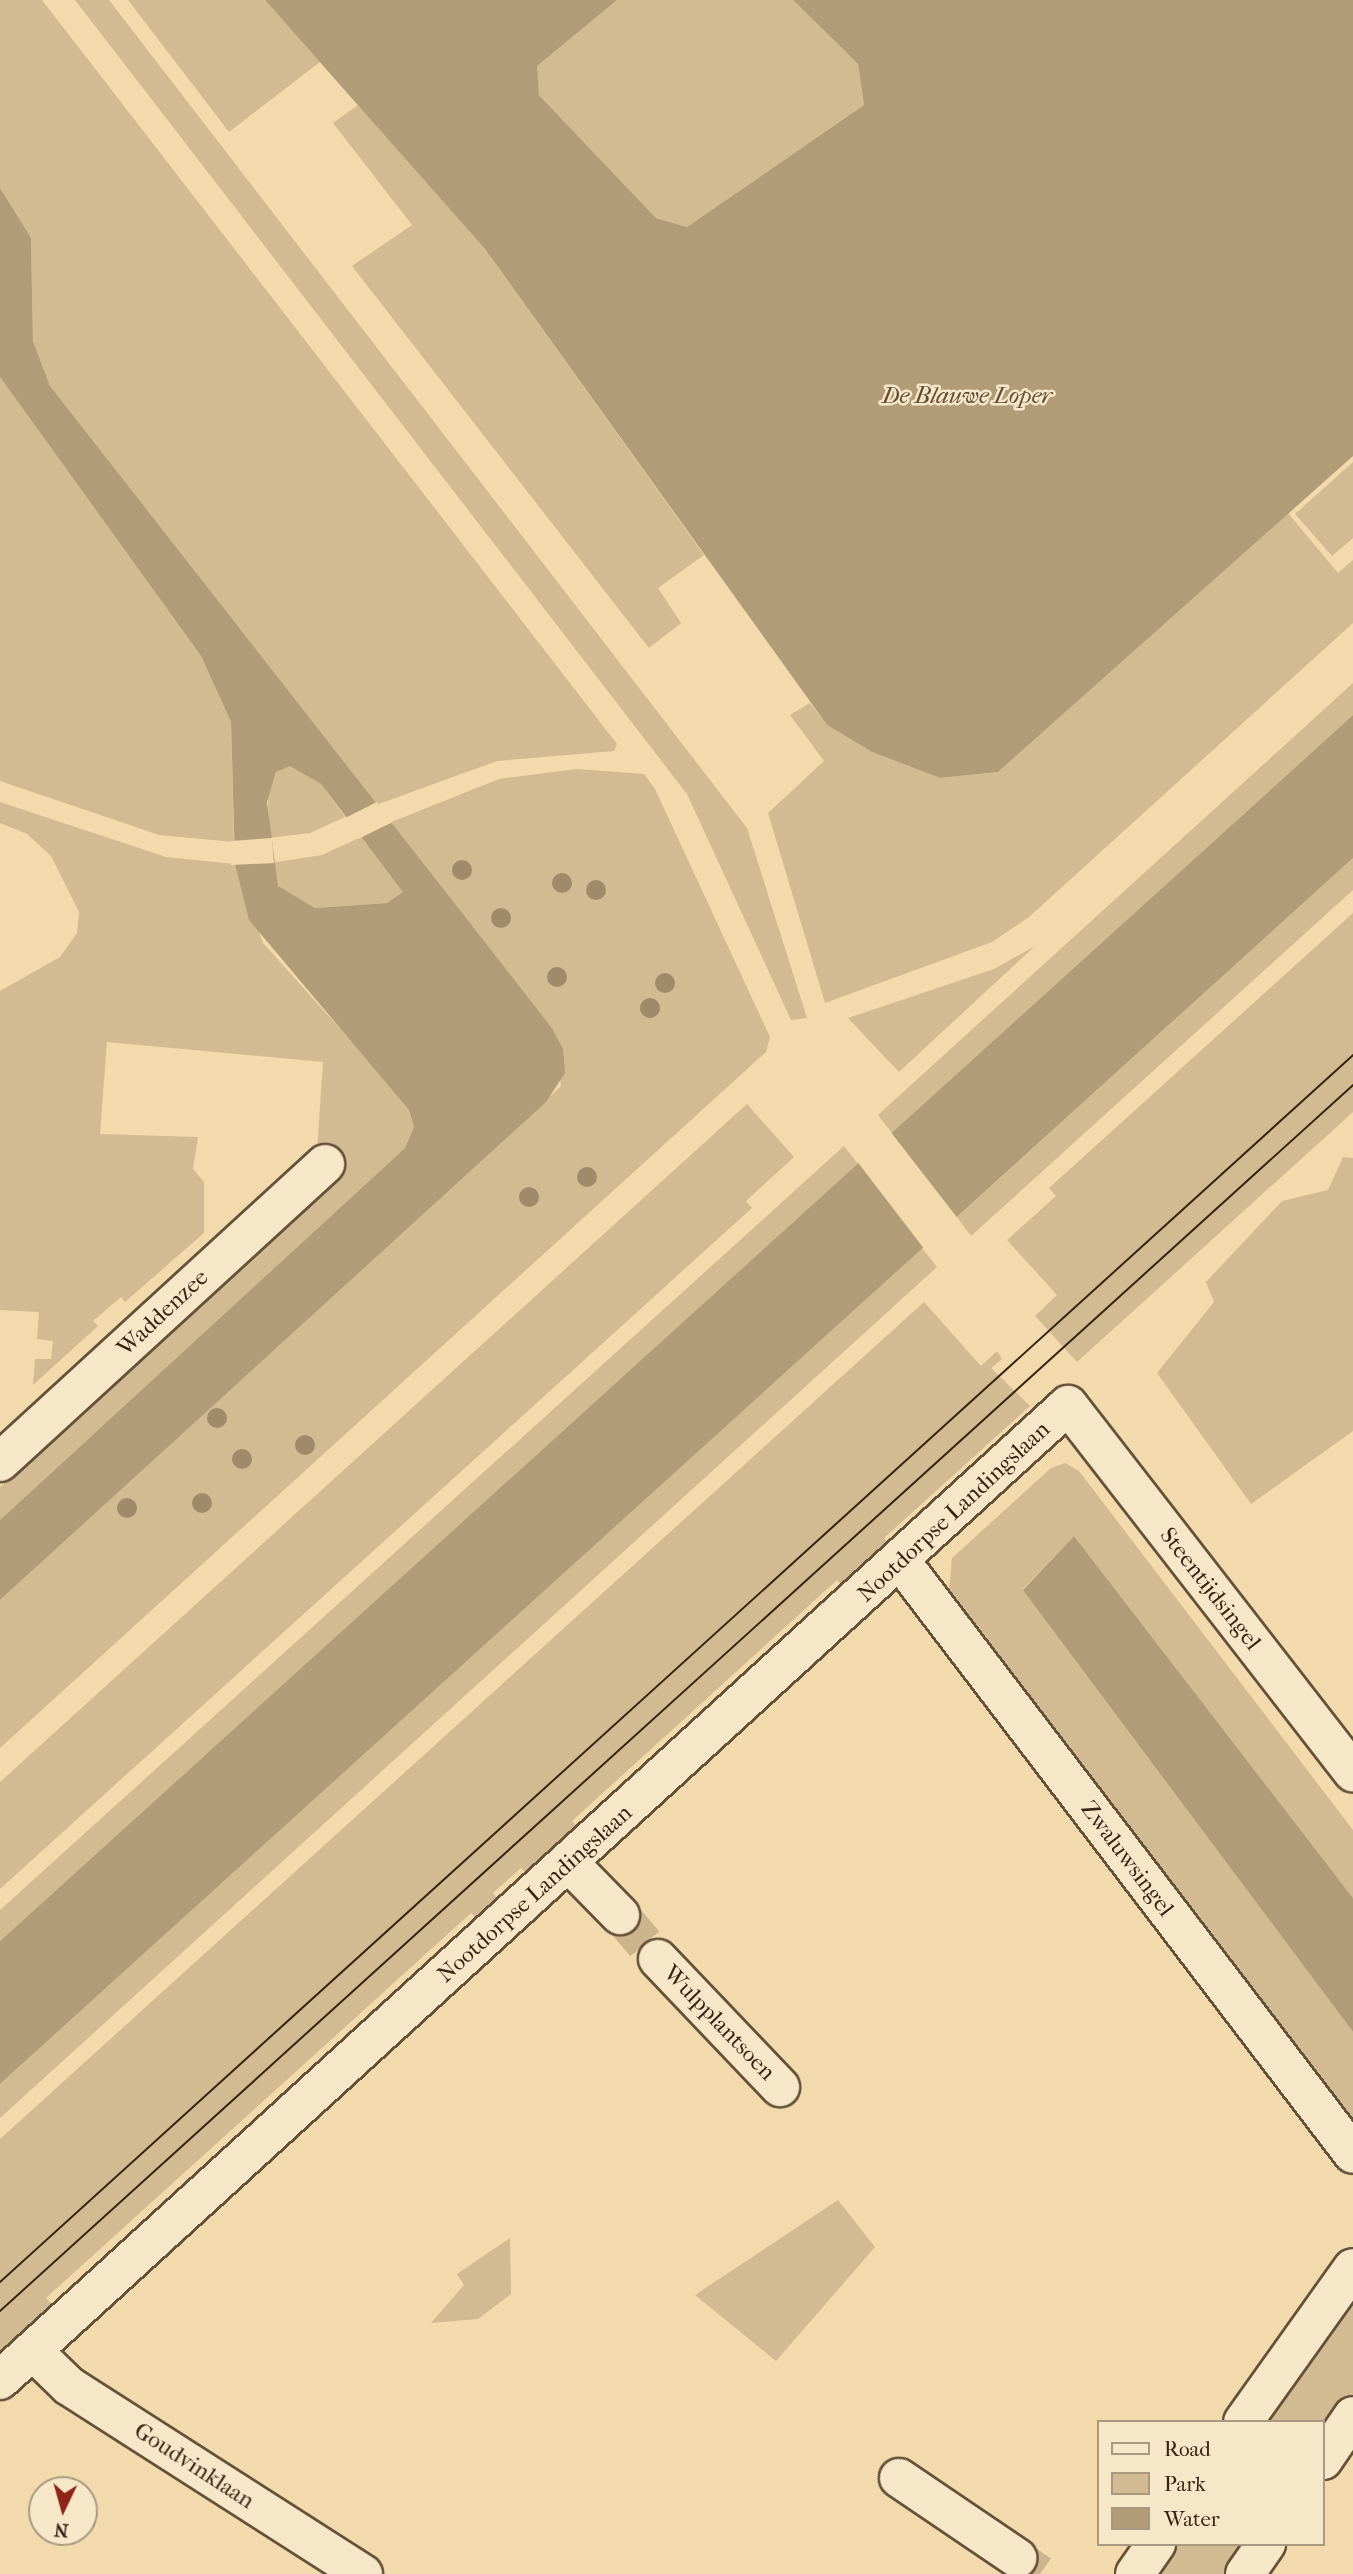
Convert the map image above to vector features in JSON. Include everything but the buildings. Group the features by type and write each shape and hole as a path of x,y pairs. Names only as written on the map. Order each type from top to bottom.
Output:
{"street":[{"name":"Waddenzee","path":"0,1462 325,1164"},
{"name":"Nootdorpse Landingslaan","path":"0,2380 902,1563 1068,1405"},
{"name":"Steentijdsingel","path":"1068,1405 1353,1773"},
{"name":"Zwaluwsingel","path":"902,1563 1353,2154"},
{"path":"569,1863 620,1915"},
{"name":"Wulpplantsoen","path":"658,1959 780,2087"},
{"path":"1244,2420 1353,2267"},
{"name":"Goudvinklaan","path":"33,2351 69,2386 363,2574"},
{"path":"1325,2457 1353,2416"},
{"path":"899,2478 1017,2558"},
{"path":"1135,2574 1155,2546"},
{"path":"1245,2574 1265,2546"}],"green space":[{"path":"0,0 42,0 617,744 614,751 497,761 376,805 50,386 33,341 31,239 0,188"},
{"path":"75,0 109,0 747,828 807,1018 791,1020 687,794"},
{"path":"128,0 265,0 320,62 229,132"},
{"path":"617,0 793,0 858,64 864,105 687,227 656,218 539,95 536,66"},
{"path":"358,105 485,249 704,555 658,588 681,623 649,648 352,266 412,225 333,123"},
{"path":"0,377 201,656 231,722 234,842 159,835 0,781"},
{"path":"1353,462 1353,538 1332,556 1295,514"},
{"path":"1288,513 1338,573 1353,560 1353,623 1029,917 992,942 825,1003 768,813 824,761 790,715 810,703 827,725 872,752 940,778 998,772"},
{"path":"1353,683 1353,715 892,1133 878,1115"},
{"path":"290,765 321,784 345,817 310,833 269,838 268,791 276,772"},
{"path":"577,769 644,774 655,789 770,1037 766,1052 0,1748 0,1600 561,1086 552,1028 389,823 499,779"},
{"path":"0,802 166,857 235,864 263,943 372,1064 409,1110 414,1127 405,1148 0,1520 0,1487 342,1176 317,1151 323,1062 107,1042 100,1134 198,1137 193,1169 204,1182 204,1233 125,1302 121,1297 93,1321 98,1326 33,1385 35,1359 51,1359 53,1341 37,1339 39,1312 0,1310 0,991 60,957 77,933 79,912 51,856 27,834 0,823"},
{"path":"361,837 404,892 387,903 315,908 278,887 270,863 322,855"},
{"path":"1353,858 1353,890 971,1236 957,1217"},
{"path":"1353,913 1353,1112 1077,1362 1035,1316 1057,1295 1007,1240 1056,1196 1049,1188"},
{"path":"1035,946 899,1072 848,1018 994,969"},
{"path":"747,1104 794,1157 746,1201 752,1208 0,1889 0,1782"},
{"path":"844,1146 858,1164 0,1941 0,1910"},
{"path":"1343,1157 1353,1158 1353,1431 1251,1504 1157,1373 1214,1302 1206,1282 1282,1201 1328,1190"},
{"path":"922,1248 937,1267 0,2118 0,2084"},
{"path":"924,1302 981,1366 997,1351 1002,1359 991,1368 1030,1406 884,1538 895,1550 848,1592 837,1580 572,1821 583,1833 532,1879 521,1868 493,1893 503,1906 482,1925 471,1913 46,2298 57,2310 0,2361 0,2139"},
{"path":"1065,1463 1079,1471 1353,1830 1353,1898 1074,1536 1023,1589 1353,2032 1353,2120 949,1590 952,1558 1051,1468"},
{"path":"838,2200 875,2247 776,2361 695,2295"},
{"path":"510,2238 511,2294 478,2319 431,2323 464,2285 457,2274"},
{"path":"1353,2288 1353,2398 1325,2437 1325,2420 1259,2420"},
{"path":"1170,2546 1249,2546 1229,2574 1150,2574"}],"water":[{"name":"De Blauwe Loper","path":"265,0 617,0 537,66 539,95 656,218 687,227 864,105 858,64 793,0 1353,0 1353,456 998,772 940,778 872,752 827,725 485,249"},
{"path":"0,188 31,238 33,341 50,386 552,1028 563,1049 565,1073 546,1102 0,1600 0,1520 405,1148 414,1127 409,1110 249,920 235,864 231,722 201,656 0,377","holes":["290,766 321,784 403,892 387,903 315,908 278,886 267,802 276,772"]},
{"path":"1353,715 1353,858 0,2084 0,1941"},
{"path":"1074,1536 1353,1898 1353,2032 1023,1590"}],"pier":[{"path":"377,802 393,822 358,839 343,819"},
{"path":"272,838 274,863 231,865 231,841"},
{"path":"890,1131 959,1220 925,1250 856,1160"}],"tunnel":[{"path":"620,1915 658,1959"},
{"path":"1017,2558 1040,2574"}],"tram line":[{"path":"0,2282 1353,1055"},
{"path":"0,2311 1353,1085"}]}
